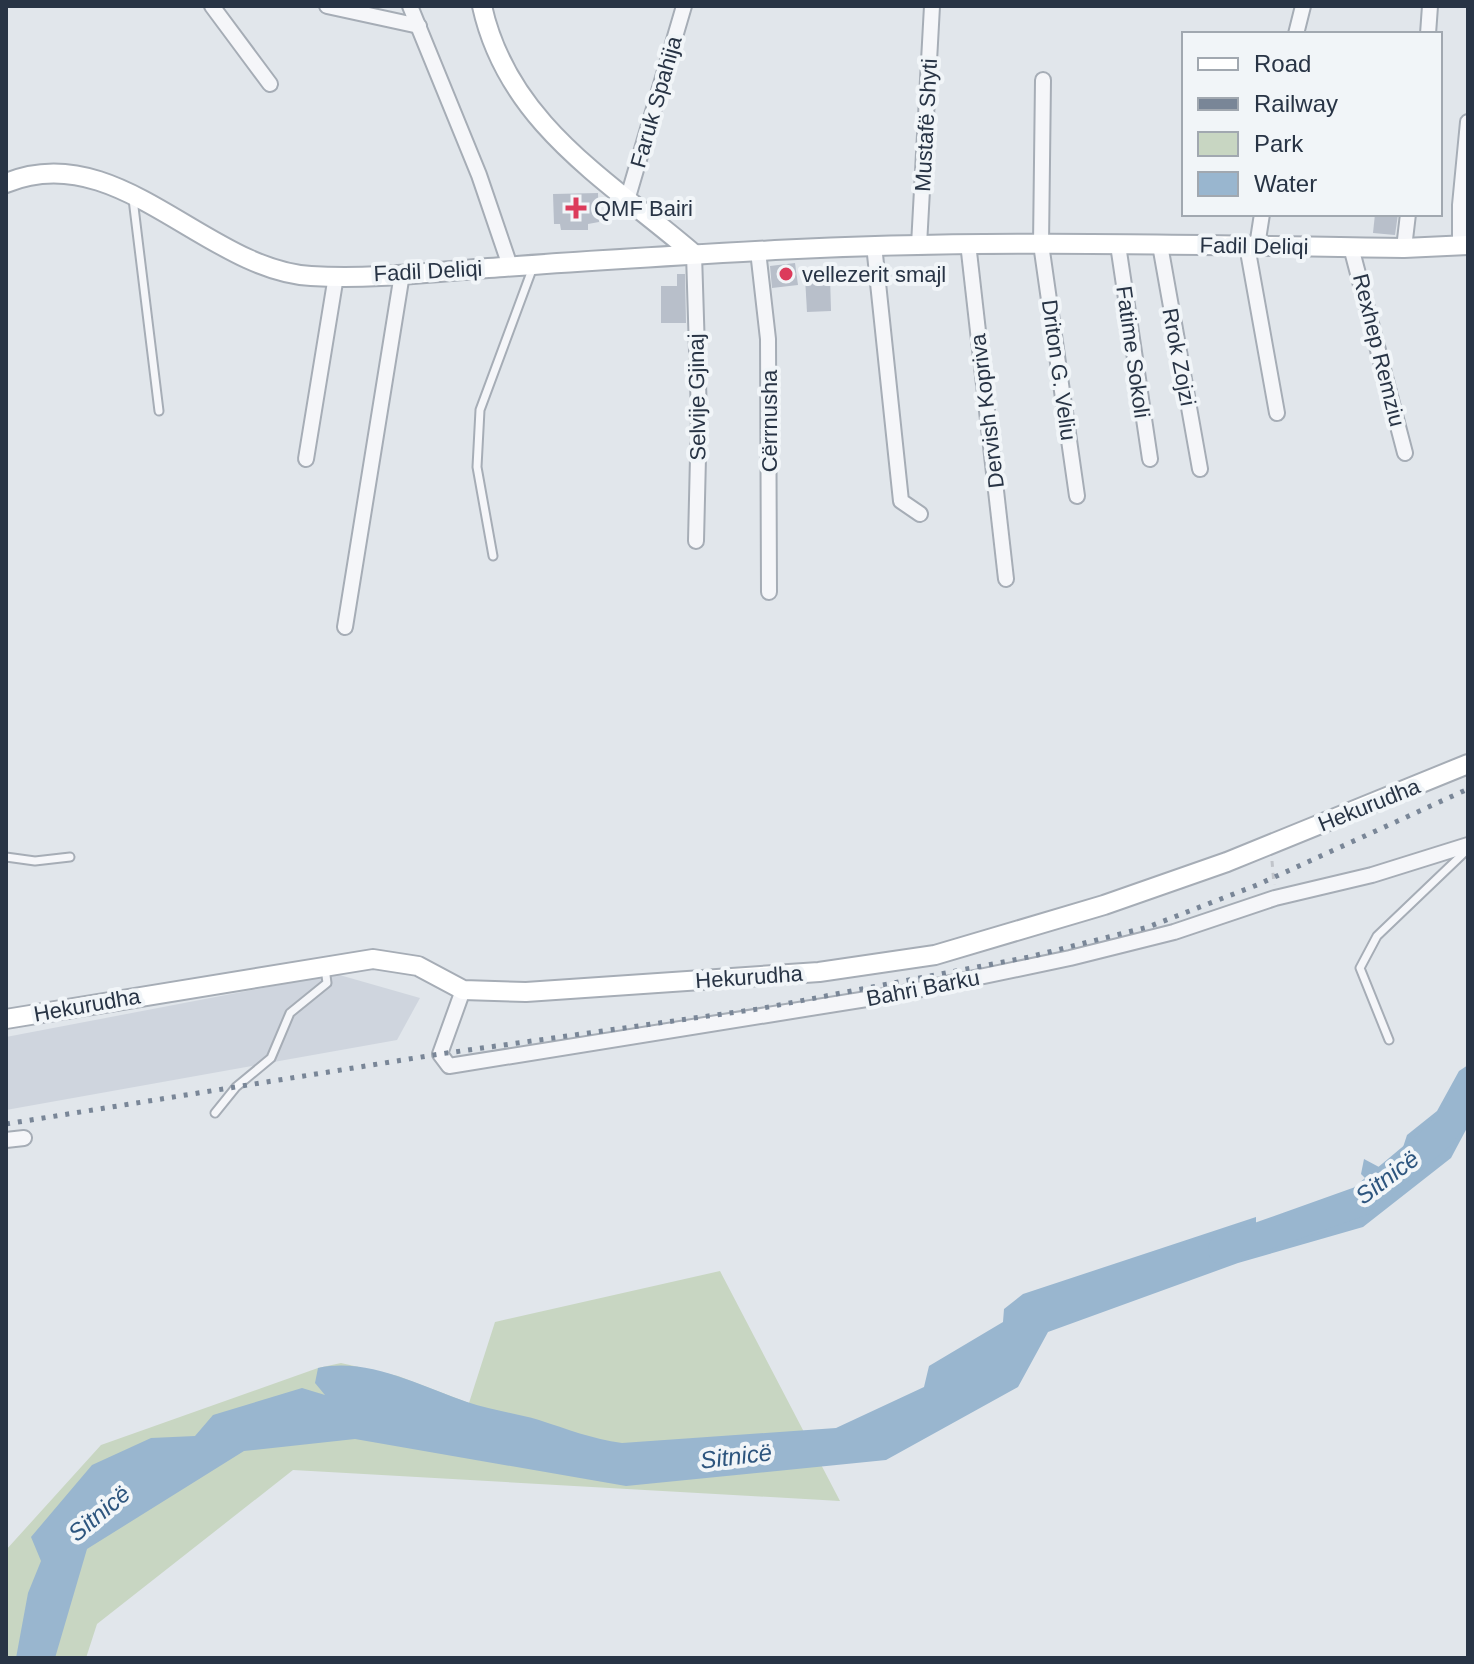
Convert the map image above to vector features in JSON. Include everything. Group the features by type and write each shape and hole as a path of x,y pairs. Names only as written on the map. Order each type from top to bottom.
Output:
{"street":[{"path":"212,6 270,84"},
{"path":"327,6 419,26"},
{"path":"410,6 479,175 510,266"},
{"name":"Faruk Spahija","path":"482,6 494,50 509,81 528,108 562,144 694,254"},
{"name":"Faruk Spahija","path":"628,197 684,6"},
{"name":"Mustafë Shyti","path":"919,245 932,6"},
{"path":"1296,32 1303,6"},
{"path":"1428,32 1430,6"},
{"path":"1041,244 1043,80"},
{"path":"1464,245 1460,205 1468,122"},
{"name":"Fadil Deliqi","path":"6,183 36,175 68,175 99,182 278,272 336,276 874,245 968,243 1404,248 1464,245"},
{"path":"1261,216 1252,246 1277,413"},
{"path":"1404,248 1408,216"},
{"name":"Dervish Kopriva","path":"968,243 1006,579"},
{"name":"Driton G. Veliu","path":"1041,244 1077,496"},
{"path":"874,245 901,501 920,514"},
{"name":"Fatime Sokoli","path":"1118,245 1150,459"},
{"name":"Rrok Zojzi","path":"1160,245 1200,469"},
{"name":"Rexhep Remziu","path":"1351,247 1405,453"},
{"name":"Cërrnusha","path":"758,251 768,339 769,592"},
{"name":"Selvije Gjinaj","path":"694,254 699,415 696,541"},
{"path":"345,627 402,274"},
{"path":"306,459 336,276"},
{"name":"Hekurudha","path":"6,1019 373,959 418,966 463,990 526,992 819,972 935,955 1104,905 1270,845 1468,764"},
{"name":"Bahri Barku","path":"463,990 440,1054 449,1066 898,994 1174,932 1275,898 1372,875 1468,847"},
{"path":"6,1140 24,1138"}],"lane":[{"path":"133,197 159,411"},
{"path":"493,556 477,467 480,410 533,265"},
{"path":"1389,1040 1360,968 1365,955 1377,936 1468,847"},
{"path":"6,857 35,861 70,857"},
{"path":"215,1113 236,1087 271,1058 290,1013 327,983 324,966"}],"path":[{"path":"1270,845 1275,898"}],"shaded area":[{"path":"336,974 420,998 397,1040 6,1110 6,1037"}],"green space":[{"path":"720,1271 840,1501 293,1470 97,1624 86,1658 6,1658 6,1550 101,1445 318,1368 341,1363 398,1376 469,1403 495,1322"}],"water":[{"path":"1468,1065 1468,1126 1451,1158 1363,1227 1238,1263 1048,1332 1018,1387 886,1460 626,1486 355,1439 244,1451 87,1549 55,1658 16,1658 28,1593 41,1561 31,1537 92,1465 151,1438 195,1436 213,1415 302,1388 325,1395 315,1383 318,1368 356,1366 375,1370 476,1405 622,1443 836,1428 924,1387 929,1366 1003,1322 1004,1309 1023,1294 1256,1217 1256,1234 1278,1241 1309,1225 1308,1205 1344,1203 1369,1182 1361,1174 1364,1159 1394,1175 1407,1135 1437,1111 1459,1071"}],"building":[{"name":"QMF Bairi","path":"598,193 599,222 588,224 588,230 561,230 560,224 554,224 553,194"},
{"path":"1375,216 1398,216 1395,235 1373,233"},
{"path":"795,263 798,285 772,288 770,266"},
{"path":"677,274 685,274 686,323 661,323 661,286 677,286"},
{"path":"830,276 831,311 807,312 805,277"}],"waterway":[{"name":"Sitnicë","path":"1223,1250 1361,1201 1440,1135 1468,1097"}],"railway":[{"path":"6,1124 440,1054 758,1009 1029,957 1148,927 1257,885 1468,789"}],"place":[{"name":"QMF Bairi","path":"576,208"},
{"name":"vellezerit smajl","path":"786,274"}]}
